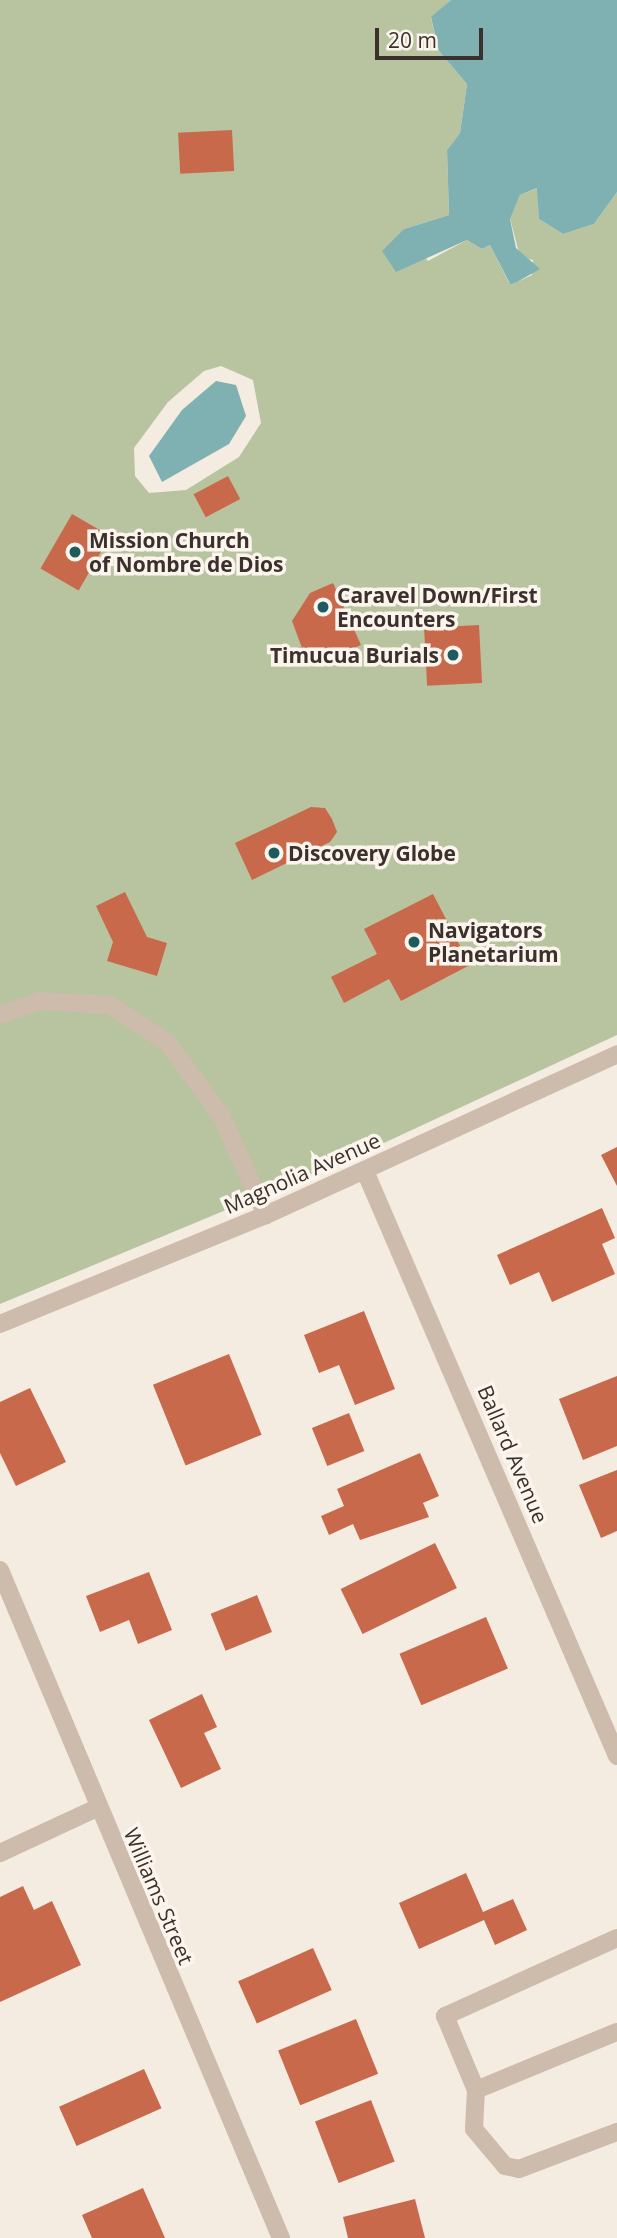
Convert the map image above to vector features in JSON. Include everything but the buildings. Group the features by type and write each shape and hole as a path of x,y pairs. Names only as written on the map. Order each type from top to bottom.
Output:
{"street":[{"path":"0,1015 40,1001 110,1005 167,1042 221,1115 266,1215"},
{"name":"Magnolia Avenue","path":"0,1324 266,1215 617,1054"},
{"name":"Ballard Avenue","path":"365,1171 617,1756"},
{"name":"Williams Street","path":"0,1570 97,1808 281,2238"},
{"path":"0,1853 97,1808"},
{"path":"617,1938 445,2016 476,2090 474,2129 505,2166 519,2169 617,2132"},
{"path":"476,2090 617,2032"}],"green space":[{"path":"0,0 451,0 431,18 439,51 467,84 460,133 447,150 449,215 404,229 428,261 467,240 482,249 490,245 509,283 517,282 532,275 533,260 520,257 510,218 520,195 538,188 539,219 563,234 594,224 617,192 617,1035 358,1155 0,1304","holes":["221,366 253,380 261,423 239,457 186,490 149,493 135,476 134,448 168,402 204,371"]}],"water":[{"path":"451,0 617,0 617,192 594,224 563,234 539,219 537,188 520,195 510,219 516,248 540,269 510,284 490,245 482,249 467,240 396,272 382,251 404,229 449,215 447,150 460,133 467,84 439,51 431,17"},
{"path":"216,381 236,385 246,416 229,444 162,482 149,456 182,410"}],"place":[{"name":"Mission Church of Nombre de Dios","path":"75,552"},
{"name":"Caravel Down/First Encounters","path":"323,607"},
{"name":"Timucua Burials","path":"453,655"},
{"name":"Discovery Globe","path":"274,853"},
{"name":"Navigators Planetarium","path":"414,942"}]}
